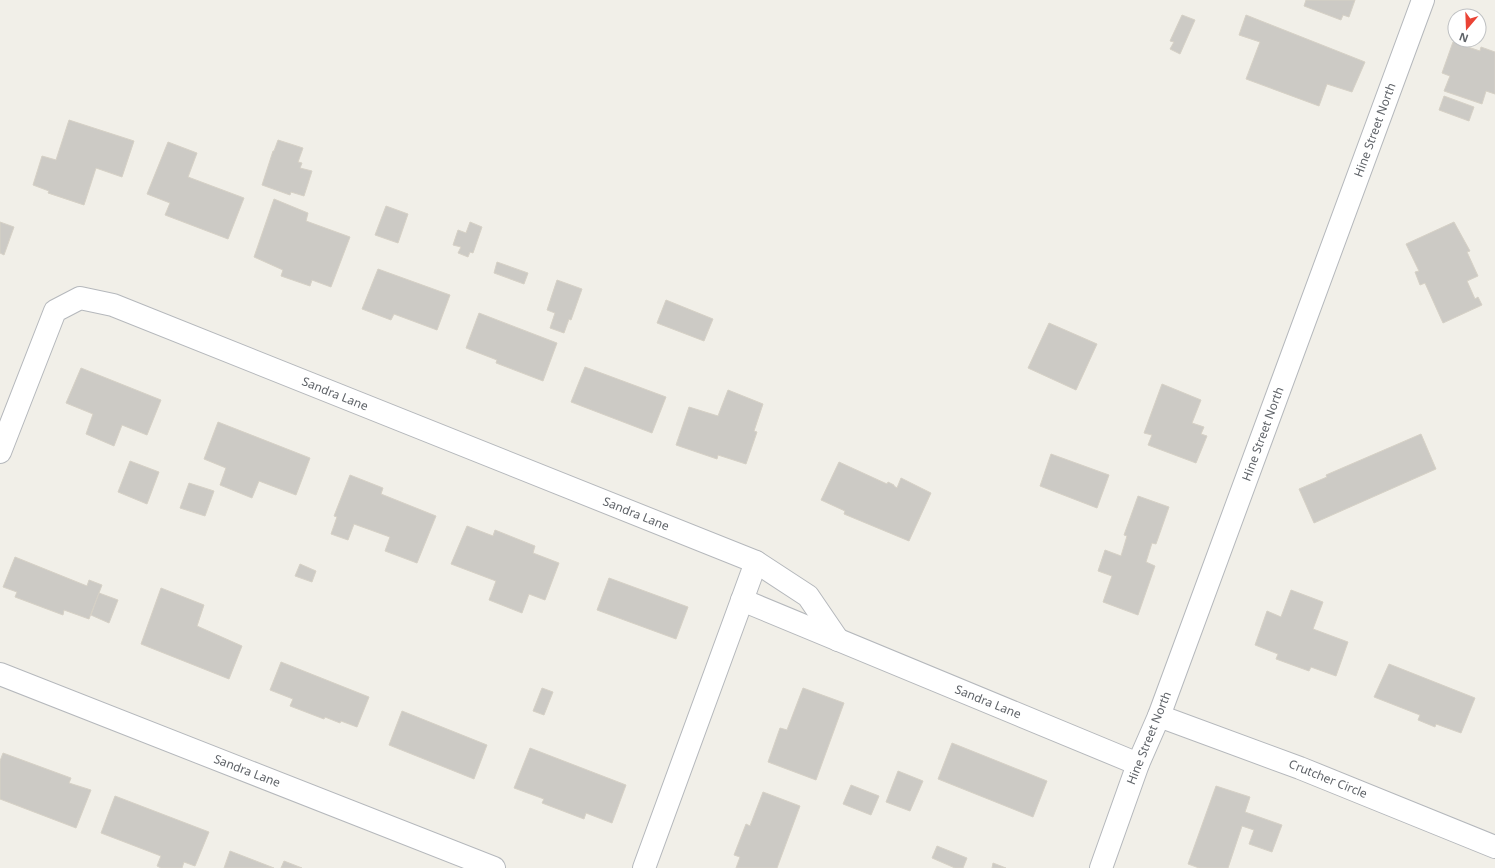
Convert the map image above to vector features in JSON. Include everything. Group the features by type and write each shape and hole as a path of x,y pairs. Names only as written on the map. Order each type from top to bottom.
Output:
{"street":[{"name":"Hine Street North","path":"1101,868 1138,764 1159,716 1423,0"},
{"name":"Sandra Lane","path":"0,452 55,311 80,298 113,305 756,562 808,596 838,640"},
{"path":"644,868 756,562"},
{"name":"Sandra Lane","path":"742,600 1138,764"},
{"name":"Sandra Lane","path":"0,674 494,868"},
{"name":"Crutcher Circle","path":"1159,716 1300,768 1495,847"}],"building":[{"path":"1306,0 1355,0 1349,17 1343,15 1341,20 1304,6"},
{"path":"1182,15 1195,20 1180,54 1170,49 1174,42 1170,41"},
{"path":"1246,15 1365,62 1352,92 1327,84 1319,106 1246,79 1260,42 1239,35"},
{"path":"1451,48 1471,48 1480,51 1481,48 1484,48 1495,52 1495,94 1486,91 1482,104 1444,91 1450,76 1442,73"},
{"path":"1444,96 1474,107 1469,121 1439,110"},
{"path":"69,120 134,141 122,177 96,168 84,205 48,193 49,191 33,185 42,156 56,160"},
{"path":"278,140 303,148 298,162 302,163 300,168 312,171 304,196 291,192 290,195 262,185"},
{"path":"168,142 197,153 188,177 244,198 228,239 165,215 170,203 147,194"},
{"path":"274,199 308,213 306,221 350,237 331,287 312,280 310,286 281,276 283,270 254,257"},
{"path":"386,206 408,214 398,243 375,235"},
{"path":"0,222 14,227 4,255 0,253"},
{"path":"470,222 482,227 473,253 470,252 468,257 458,253 461,247 453,245 458,230 466,233"},
{"path":"1454,222 1470,251 1467,252 1478,276 1467,281 1475,299 1478,297 1482,305 1443,323 1425,283 1420,285 1415,272 1419,271 1406,244"},
{"path":"497,262 528,273 524,284 494,273"},
{"path":"378,269 450,295 437,330 394,314 391,320 362,309"},
{"path":"557,280 582,289 571,320 569,319 564,333 550,328 555,313 547,310"},
{"path":"666,300 713,319 704,341 657,323"},
{"path":"479,313 557,343 543,381 496,363 497,360 466,348"},
{"path":"1049,323 1097,344 1076,390 1028,368"},
{"path":"585,367 666,397 652,433 571,402"},
{"path":"81,368 161,400 147,435 122,425 114,446 86,434 93,414 66,403"},
{"path":"1162,384 1201,400 1192,423 1204,427 1201,434 1207,436 1196,463 1148,445 1152,435 1144,433"},
{"path":"728,390 763,404 754,431 757,432 746,464 718,455 717,459 676,445 689,407 718,416"},
{"path":"218,422 310,458 296,495 259,481 252,498 220,485 226,468 204,459"},
{"path":"1421,434 1436,469 1314,523 1299,489 1327,477 1326,475"},
{"path":"1051,454 1109,475 1097,508 1040,486"},
{"path":"130,461 159,472 147,504 118,492"},
{"path":"839,462 887,484 888,482 897,488 901,478 931,493 909,541 844,514 845,511 821,500"},
{"path":"350,475 383,488 381,494 436,516 417,563 385,551 390,537 354,524 348,540 331,534 337,517 334,516"},
{"path":"189,483 214,491 205,516 180,508"},
{"path":"1138,496 1169,507 1156,544 1152,543 1146,562 1155,566 1138,615 1103,602 1112,576 1098,571 1105,550 1121,556 1127,536 1124,535"},
{"path":"467,526 493,536 495,530 535,546 533,553 559,563 545,600 529,594 522,613 489,600 496,581 451,564"},
{"path":"15,557 87,586 89,580 102,585 89,619 64,610 63,615 15,597 17,592 3,587"},
{"path":"300,564 316,571 312,582 295,576"},
{"path":"609,578 688,607 676,639 597,610"},
{"path":"161,588 204,605 197,626 242,646 229,679 141,644"},
{"path":"1291,590 1323,602 1313,629 1348,642 1336,676 1311,667 1309,671 1276,659 1278,654 1255,645 1267,611 1281,617"},
{"path":"99,593 118,600 109,623 91,615"},
{"path":"281,662 369,697 357,727 341,721 340,723 325,717 324,719 290,706 293,699 270,690"},
{"path":"1389,664 1475,698 1461,733 1436,724 1435,727 1418,720 1420,715 1374,697"},
{"path":"542,688 553,692 544,715 533,711"},
{"path":"803,688 844,703 816,780 768,762 780,728 787,730"},
{"path":"402,711 487,745 474,779 389,745"},
{"path":"952,743 1047,781 1033,817 938,779"},
{"path":"530,748 626,785 612,823 586,813 584,819 542,803 544,799 514,788"},
{"path":"3,753 71,778 69,783 91,790 76,828 0,799 0,761"},
{"path":"898,771 923,781 910,811 886,802"},
{"path":"851,785 879,796 871,815 843,804"},
{"path":"1216,786 1250,797 1245,812 1282,825 1272,852 1249,844 1254,830 1242,826 1228,868 1199,868 1188,864"},
{"path":"763,792 800,806 777,868 736,868 740,857 734,855 746,824 750,826"},
{"path":"115,796 209,832 195,866 184,862 182,868 161,868 157,866 161,856 101,833"},
{"path":"937,846 967,858 963,868 955,868 932,858"},
{"path":"230,851 274,868 224,868"},
{"path":"284,861 302,868 281,868"},
{"path":"993,863 1006,868 992,868"}]}
